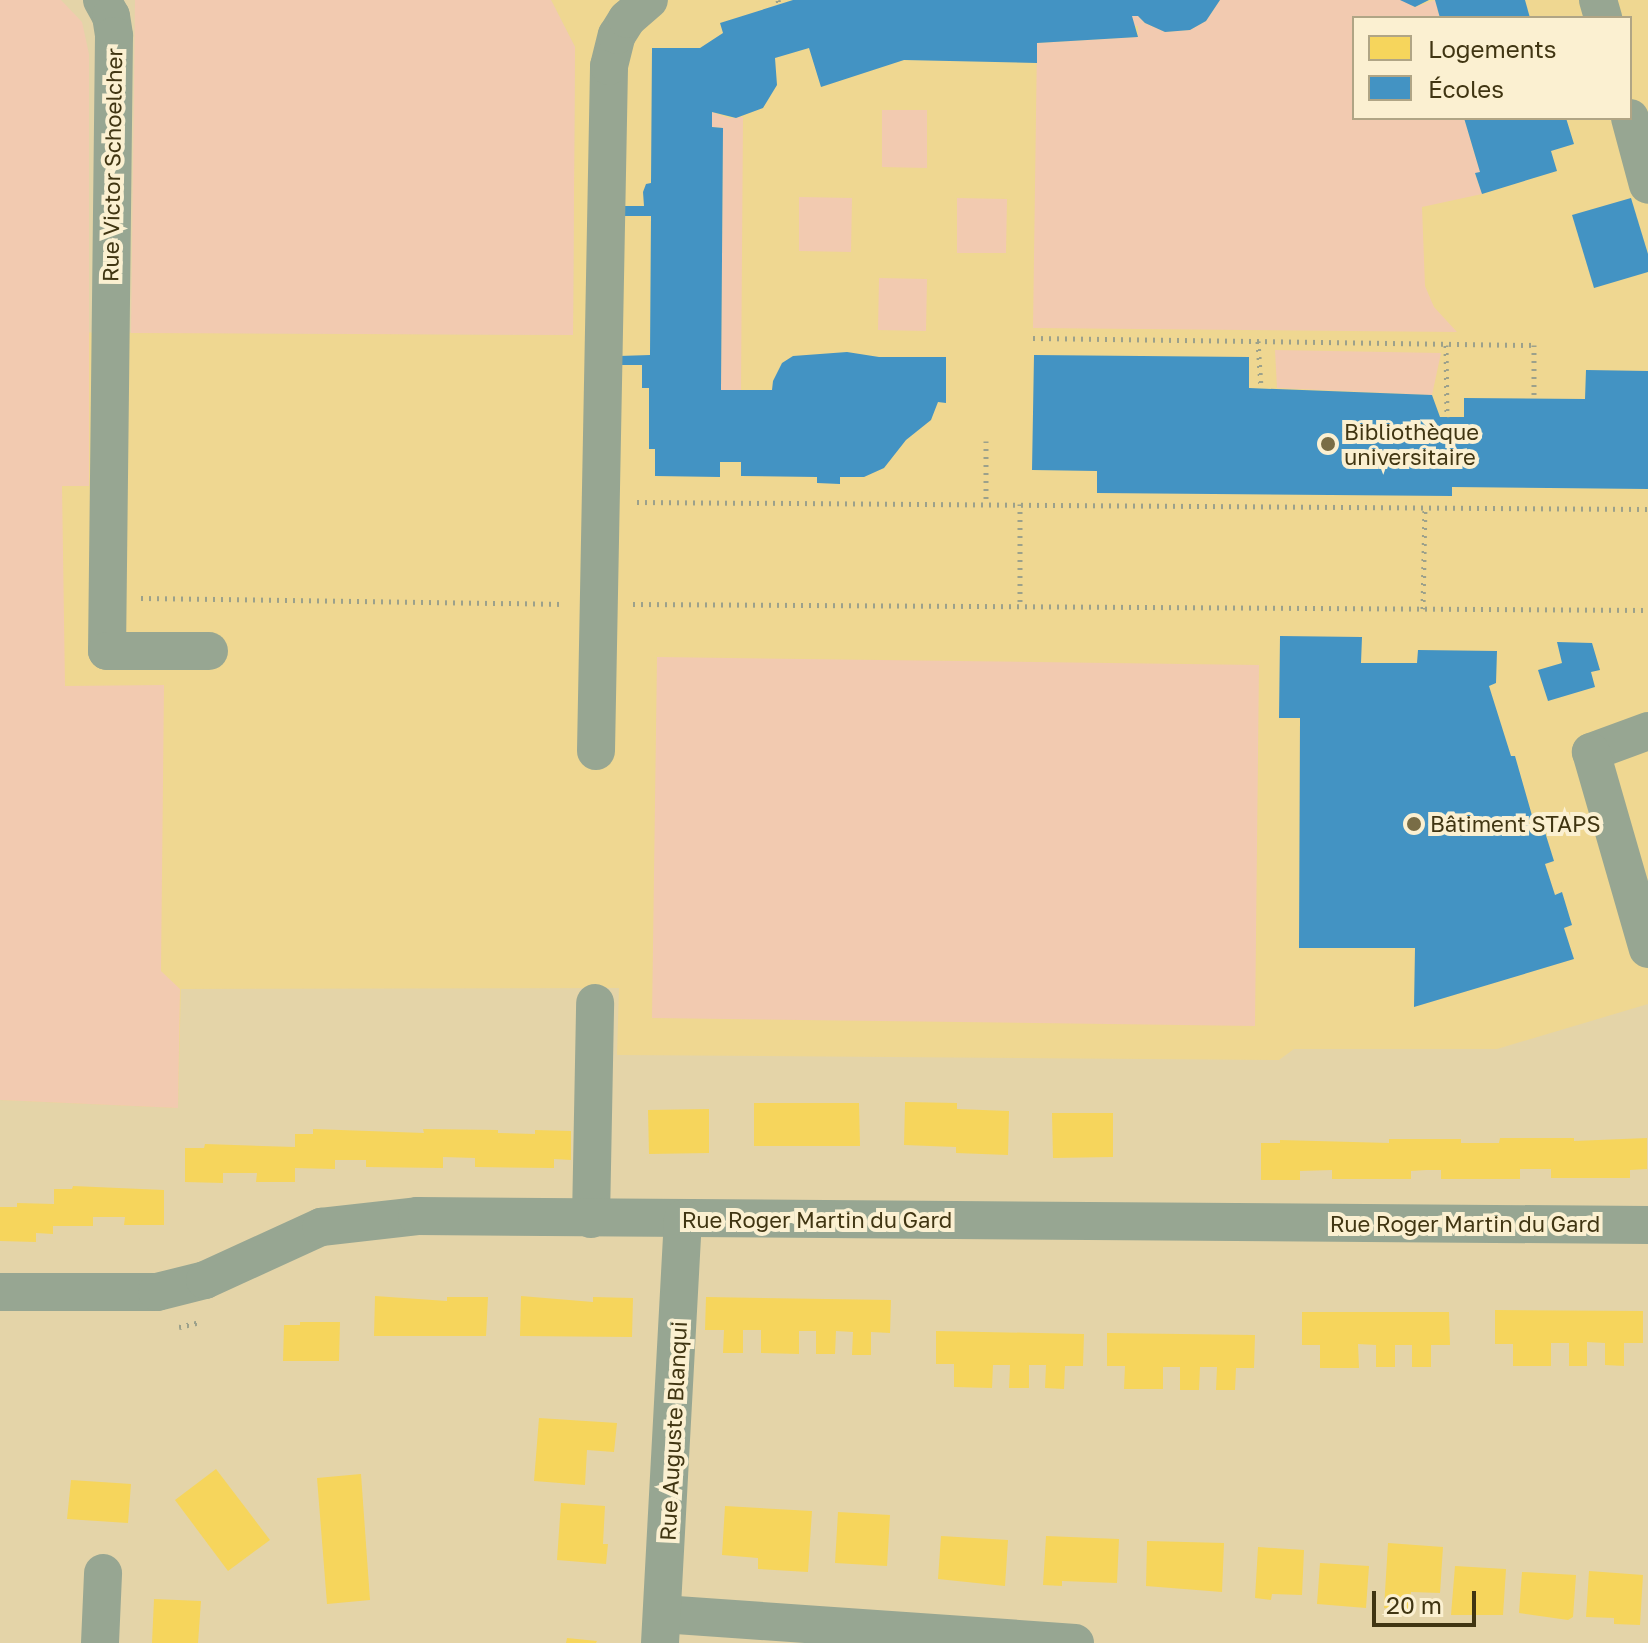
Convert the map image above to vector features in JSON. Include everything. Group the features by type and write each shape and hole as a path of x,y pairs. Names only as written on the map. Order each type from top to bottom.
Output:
{"street":[{"name":"Rue Victor Schoelcher","path":"102,0 111,16 114,36 107,651 209,651"},
{"path":"596,751 609,66 617,35 627,19 649,0"},
{"path":"1631,120 1648,185"},
{"path":"1648,731 1591,752 1648,949"},
{"path":"591,1219 595,1003"},
{"name":"Rue Roger Martin du Gard","path":"0,1292 131,1293 179,1288 234,1268 289,1239 344,1222 417,1216 1648,1225"},
{"name":"Rue Auguste Blanqui","path":"661,1629 683,1219"},
{"path":"100,1643 103,1573"},
{"path":"661,1629 1075,1643"}],"path":[{"path":"1033,338 1534,345 1534,399"},
{"path":"1258,341 1261,388"},
{"path":"1446,345 1447,417"},
{"path":"986,441 986,504"},
{"path":"599,501 1648,509"},
{"path":"1020,504 1020,606"},
{"path":"1423,609 1425,508"},
{"path":"108,598 1648,610"},
{"path":"168,1329 203,1321"}],"shaded area":[{"path":"0,0 61,0 82,22 89,54 89,486 62,486 65,686 164,685 161,971 180,989 178,1108 0,1100"},
{"path":"135,0 551,0 575,47 573,335 131,333"},
{"path":"551,0 1648,0 1648,1004 1497,1049 1294,1049 1279,1060 617,1055 619,988 181,989 178,1108 0,1100 0,332 573,335 575,47"},
{"path":"1220,0 1402,0 1415,7 1435,0 1439,16 1352,16 1352,120 1465,120 1480,172 1475,174 1482,194 1422,207 1425,286 1434,307 1457,332 1033,328 1037,43 1138,37 1138,26 1132,26 1132,16 1138,16 1145,23 1165,32 1190,30 1206,21"},
{"path":"882,110 927,110 927,168 882,167"},
{"path":"712,112 729,118 743,117 741,390 721,390 723,128 712,127"},
{"path":"799,197 852,198 851,252 799,251"},
{"path":"957,198 1007,199 1006,253 957,253"},
{"path":"879,278 927,279 926,331 878,330"},
{"path":"1275,350 1441,353 1432,395 1277,388"},
{"path":"657,657 1259,665 1255,1026 652,1018"}],"building: Logements":[{"path":"905,1102 957,1103 957,1109 1009,1111 1008,1155 956,1153 956,1147 904,1145"},
{"path":"754,1103 859,1103 860,1146 754,1146"},
{"path":"709,1109 709,1153 649,1154 648,1110"},
{"path":"1052,1113 1113,1113 1113,1157 1053,1158"},
{"path":"313,1129 424,1133 423,1129 498,1130 498,1133 535,1134 535,1130 571,1131 571,1160 554,1159 554,1168 475,1167 475,1158 443,1157 443,1168 366,1167 366,1160 335,1160 335,1169 295,1168 295,1182 256,1182 257,1173 223,1173 223,1183 185,1182 185,1148 204,1148 205,1144 295,1147 295,1134 313,1134"},
{"path":"1500,1138 1574,1138 1574,1141 1647,1138 1647,1169 1630,1170 1630,1178 1551,1178 1551,1169 1520,1169 1520,1179 1441,1179 1441,1170 1426,1170 1411,1171 1411,1179 1332,1179 1332,1170 1300,1171 1300,1180 1261,1180 1261,1143 1280,1143 1280,1140 1389,1143 1389,1139 1461,1139 1461,1143 1499,1143"},
{"path":"73,1186 164,1190 164,1225 124,1225 125,1217 93,1217 93,1226 53,1226 53,1234 36,1233 36,1242 0,1241 0,1207 17,1207 17,1203 54,1204 54,1189 72,1189"},
{"path":"375,1296 447,1301 447,1297 488,1297 486,1336 374,1336"},
{"path":"521,1296 593,1302 593,1297 633,1298 632,1337 520,1336"},
{"path":"706,1297 891,1300 890,1333 871,1332 871,1355 852,1355 853,1332 836,1331 835,1354 816,1354 816,1331 799,1331 799,1354 761,1353 761,1330 743,1330 743,1353 723,1353 724,1330 705,1330"},
{"path":"1495,1310 1643,1311 1643,1343 1624,1343 1624,1366 1605,1365 1605,1343 1587,1342 1587,1366 1569,1366 1569,1343 1551,1343 1551,1366 1513,1366 1513,1344 1495,1344"},
{"path":"1302,1312 1449,1312 1450,1345 1431,1345 1431,1367 1412,1367 1412,1345 1395,1345 1395,1367 1376,1367 1376,1345 1358,1344 1359,1368 1320,1368 1320,1345 1302,1345"},
{"path":"300,1322 340,1322 339,1361 283,1361 284,1325 300,1325"},
{"path":"936,1331 1084,1334 1083,1366 1065,1366 1064,1389 1045,1388 1046,1365 1029,1365 1029,1388 1009,1388 1010,1365 993,1365 992,1388 954,1387 954,1364 936,1364"},
{"path":"1107,1333 1255,1335 1254,1368 1236,1368 1235,1390 1216,1390 1217,1367 1200,1367 1199,1390 1180,1390 1180,1367 1163,1367 1163,1389 1124,1389 1125,1366 1107,1366"},
{"path":"539,1418 617,1423 614,1452 587,1450 585,1485 534,1481"},
{"path":"216,1469 270,1540 228,1571 175,1500"},
{"path":"361,1474 370,1600 327,1604 317,1478"},
{"path":"71,1480 131,1484 128,1523 67,1519"},
{"path":"561,1503 605,1506 603,1544 608,1544 606,1564 557,1560"},
{"path":"725,1506 812,1511 808,1572 758,1569 758,1558 722,1555"},
{"path":"838,1512 890,1515 887,1566 835,1563"},
{"path":"941,1536 1008,1540 1005,1586 938,1579"},
{"path":"1046,1536 1119,1539 1117,1583 1062,1581 1062,1586 1043,1585"},
{"path":"1147,1541 1224,1543 1222,1592 1146,1586"},
{"path":"1388,1543 1443,1547 1440,1593 1411,1592 1410,1610 1384,1608"},
{"path":"1258,1547 1304,1550 1302,1595 1272,1594 1271,1600 1255,1598"},
{"path":"1320,1563 1369,1566 1366,1608 1317,1604"},
{"path":"1455,1566 1506,1569 1503,1615 1451,1615"},
{"path":"1589,1571 1643,1575 1640,1625 1614,1624 1614,1618 1586,1617"},
{"path":"1522,1572 1576,1575 1573,1617 1568,1620 1519,1613"},
{"path":"154,1599 201,1601 198,1643 152,1643"},
{"path":"567,1638 597,1641 566,1643"}],"building: Écoles":[{"path":"793,0 1220,0 1206,21 1190,30 1165,32 1145,23 1138,16 1132,16 1138,37 1037,43 1037,63 904,60 821,87 809,48 775,58 777,85 763,108 736,118 712,112 712,127 723,128 721,390 772,390 782,363 793,356 847,352 879,357 946,357 946,403 938,402 931,420 906,440 884,468 864,477 840,477 840,484 817,483 817,477 741,476 741,462 720,462 720,477 655,476 655,449 649,449 649,388 642,388 642,365 619,365 619,356 650,355 651,216 620,216 620,206 644,206 643,192 646,184 651,183 652,48 700,48 723,33 720,23"},
{"path":"1400,0 1429,0 1415,7"},
{"path":"1435,0 1525,0 1529,16 1439,16"},
{"path":"1465,120 1567,120 1574,144 1551,151 1557,171 1482,194 1475,173 1480,172"},
{"path":"1631,198 1648,254 1648,272 1594,288 1572,215"},
{"path":"1034,355 1249,357 1249,388 1432,395 1440,417 1464,417 1464,398 1585,399 1586,370 1648,371 1648,489 1452,487 1452,496 1097,493 1097,471 1032,470"},
{"name":"Bâtiment STAPS","path":"1280,636 1362,637 1361,663 1417,663 1418,650 1497,651 1496,683 1489,686 1511,756 1515,756 1533,819 1528,820 1531,833 1544,829 1554,861 1545,864 1555,895 1562,892 1572,925 1564,928 1574,959 1414,1007 1415,948 1299,948 1300,718 1279,718"},
{"path":"1557,642 1592,643 1600,670 1591,672 1595,687 1548,701 1538,670 1562,663"}],"place":[{"name":"Bibliothèque universitaire","path":"1328,444"},
{"name":"Bâtiment STAPS","path":"1414,824"}]}
